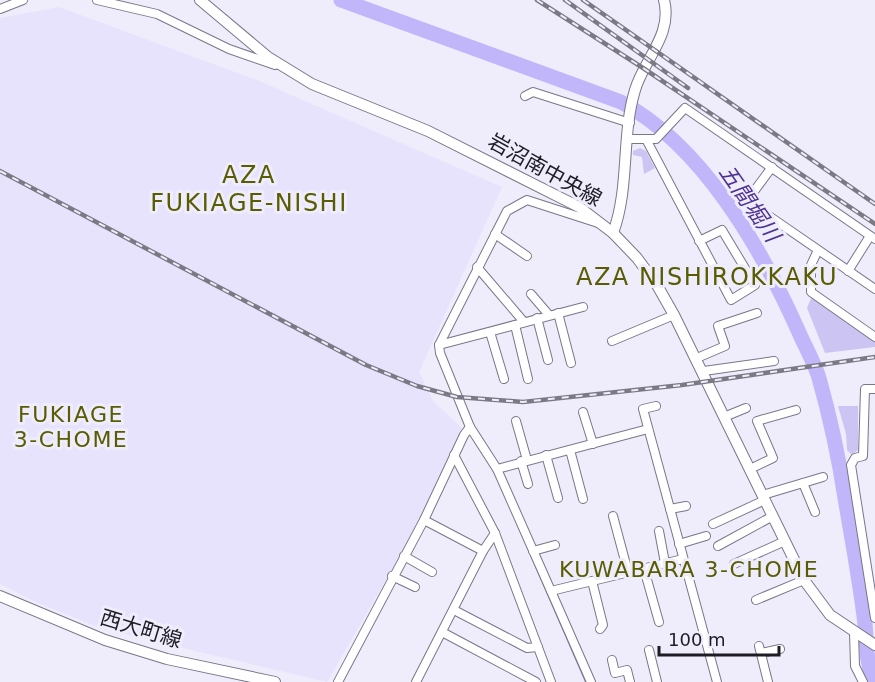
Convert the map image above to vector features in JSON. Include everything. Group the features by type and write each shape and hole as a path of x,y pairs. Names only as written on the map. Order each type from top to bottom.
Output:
{"street":[{"path":"0,9 23,0"},
{"path":"97,0 157,14 229,49 287,69"},
{"name":"岩沼南中央線","path":"200,0 287,69 312,84 428,130 500,165 579,207 613,233 651,276 674,315 704,371 724,417 804,580 830,615 875,645"},
{"path":"613,233 620,214 633,94 640,74 665,27 664,0"},
{"path":"525,96 533,92 630,120"},
{"path":"628,139 651,140 685,108 873,237 848,271"},
{"path":"651,140 699,241 731,300 755,285 722,230 699,241"},
{"path":"772,167 752,194 753,205 875,289"},
{"path":"591,682 497,469 470,427 440,353 439,345 507,211 527,200 602,224"},
{"path":"495,234 527,256"},
{"path":"818,250 811,265 811,292 875,337"},
{"path":"477,267 520,324 528,379"},
{"path":"531,294 553,314 572,363"},
{"path":"439,345 583,307"},
{"path":"697,358 725,346 718,326 757,313"},
{"path":"612,341 674,315"},
{"path":"537,318 548,360"},
{"path":"490,332 504,379"},
{"path":"704,371 774,361"},
{"path":"874,613 851,465 855,458 863,456 865,389 875,389"},
{"path":"656,406 643,409 717,682"},
{"path":"724,417 746,408"},
{"path":"750,469 773,458 757,421 796,410"},
{"path":"583,412 593,444"},
{"path":"516,421 528,484"},
{"path":"338,682 392,576 424,520 454,455 470,427"},
{"path":"497,469 648,429"},
{"path":"570,450 583,499"},
{"path":"454,455 495,533 551,682"},
{"path":"546,455 558,498"},
{"path":"713,524 764,498 823,477"},
{"path":"803,483 815,512"},
{"path":"670,509 686,506"},
{"path":"613,516 628,573"},
{"path":"718,546 773,516"},
{"path":"424,520 483,551"},
{"path":"659,531 666,563"},
{"path":"416,682 483,551 495,533"},
{"path":"679,544 706,536"},
{"path":"734,564 785,541"},
{"path":"533,551 555,545"},
{"path":"404,556 432,572"},
{"path":"551,591 683,559"},
{"path":"644,569 658,622"},
{"path":"392,576 415,587"},
{"path":"756,600 804,580"},
{"path":"592,581 603,625 600,629"},
{"name":"西大町線","path":"0,597 105,640 167,659 267,681"},
{"path":"454,610 527,648 538,647"},
{"path":"442,632 536,682"},
{"path":"856,633 855,666 863,682"},
{"path":"768,682 760,650 780,649"},
{"path":"649,650 657,682"},
{"path":"612,660 615,673 627,670 630,682"}],"shaded area":[{"path":"59,7 257,80 502,187 419,372 433,401 464,430 404,549 327,682 103,629 38,603 0,584 0,18"},
{"path":"640,148 646,151 655,168 644,174 642,157 633,155 633,151"},
{"path":"812,296 875,339 875,347 825,353 807,308"},
{"path":"838,406 858,406 858,450 852,455 847,450 846,434"}],"waterway":[{"name":"五間堀川","path":"341,0 621,102 650,121 678,144 703,171 726,201 766,265 817,372 840,468 861,592 868,661 874,682"},
{"path":"531,555 586,682"}],"railway":[{"path":"537,0 643,68 875,224"},
{"path":"565,0 688,88"},
{"path":"583,0 875,204"},
{"path":"0,171 366,365 417,386 457,397 523,402 682,385 875,357"}],"district":[{"name":"AZA FUKIAGE-NISHI","path":"249,189"},
{"name":"AZA NISHIROKKAKU","path":"707,277"},
{"name":"FUKIAGE 3-CHOME","path":"71,426"},
{"name":"KUWABARA 3-CHOME","path":"689,569"}]}
